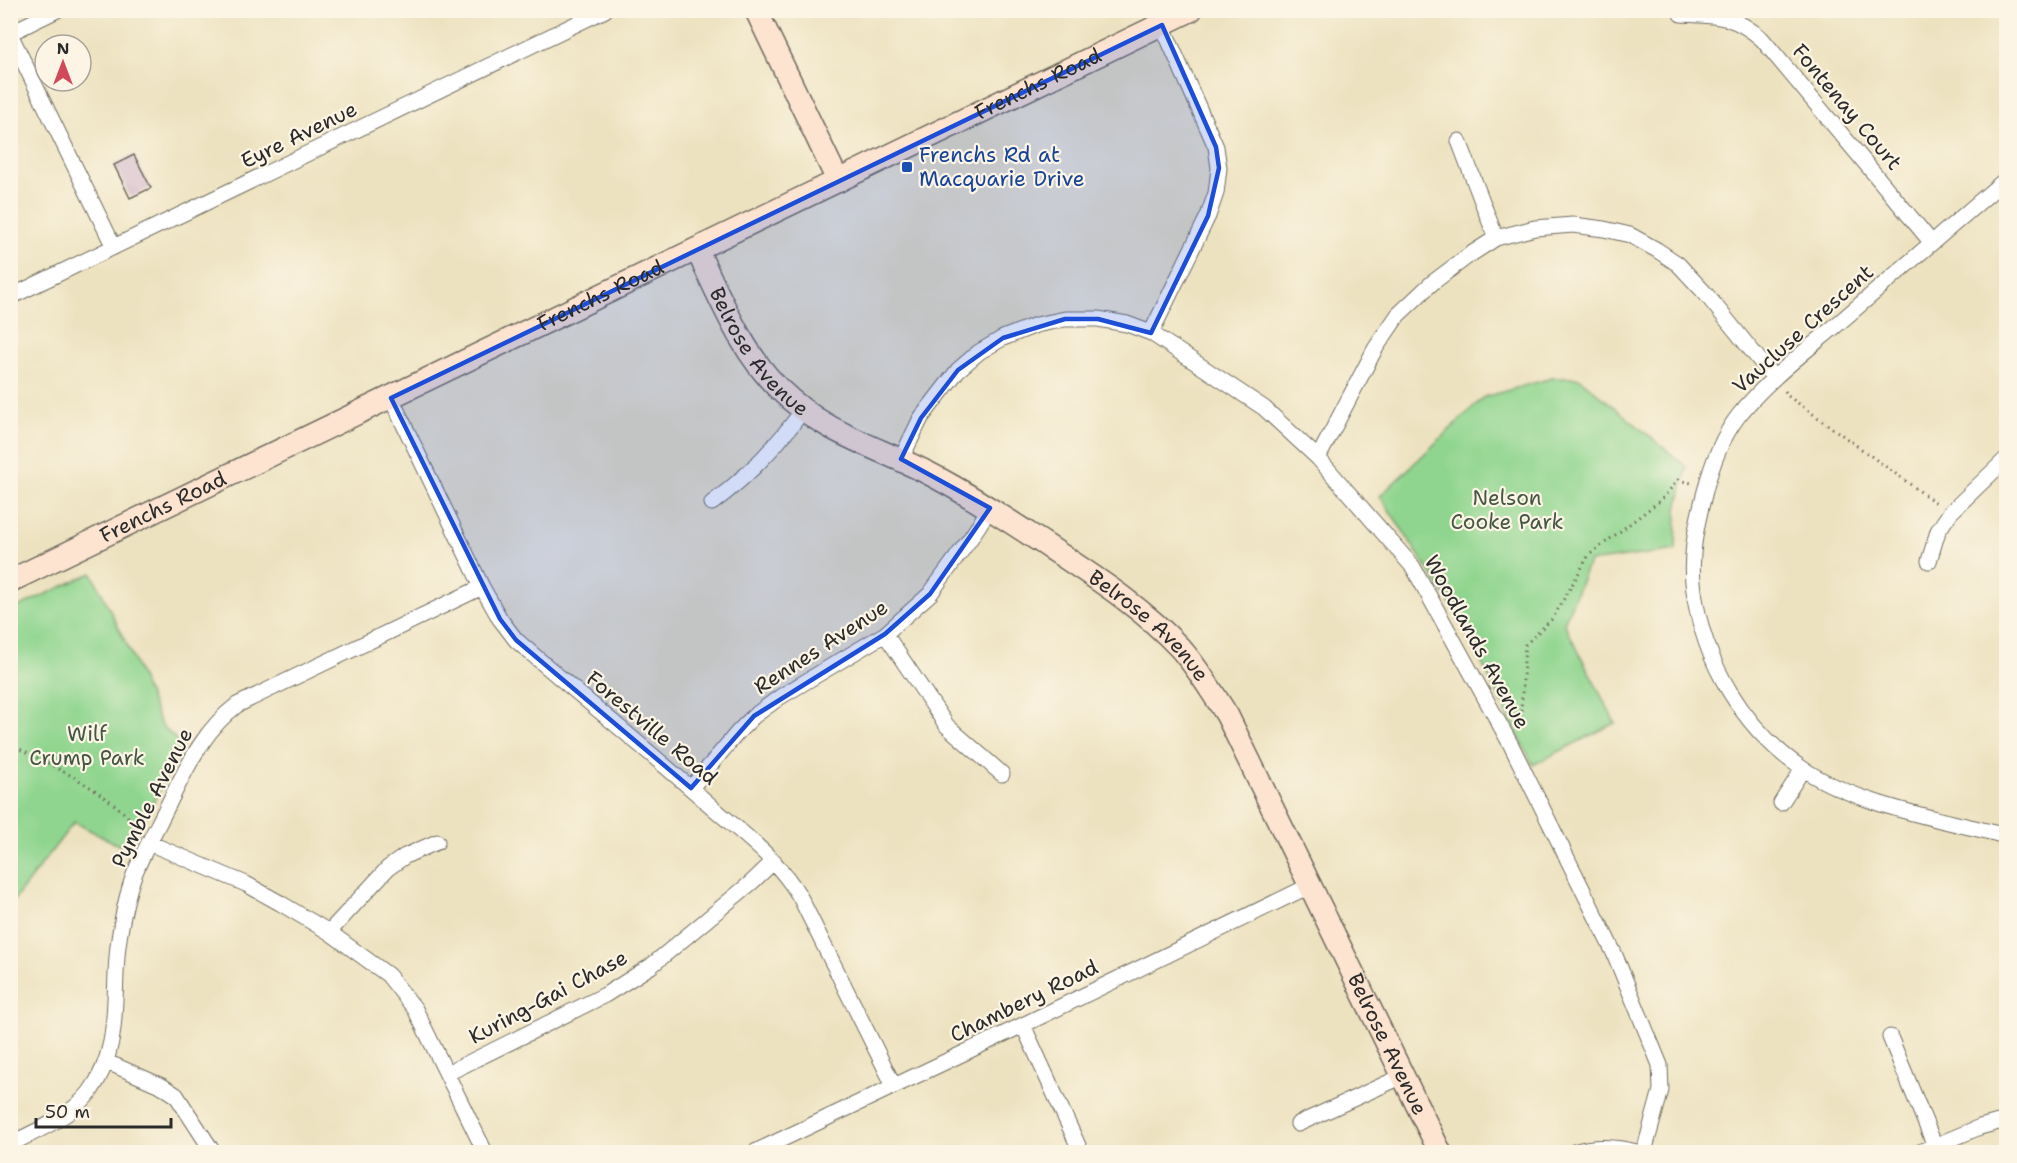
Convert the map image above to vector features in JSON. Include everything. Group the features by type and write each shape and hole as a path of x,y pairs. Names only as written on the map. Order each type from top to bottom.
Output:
{"street":[{"path":"57,10 10,33 114,248"},
{"name":"Eyre Avenue","path":"10,297 605,10"},
{"path":"756,10 838,181"},
{"name":"Frenchs Road","path":"10,581 1191,10"},
{"name":"Fontenay Court","path":"1681,14 1729,19 1745,24 1762,39 1932,243"},
{"path":"1151,333 1208,216 1216,192 1220,168 1216,147 1162,25"},
{"path":"1459,141 1496,238"},
{"name":"Vaucluse Crescent","path":"2007,179 1774,378 1739,416 1713,461 1697,522 1693,558 1693,590 1701,625 1713,660 1728,690 1749,719 1775,748 1803,770 1836,787 1878,803 2007,836"},
{"path":"1318,458 1375,349 1398,315 1431,283 1496,238 1535,228 1573,225 1604,229 1630,235 1657,250 1678,264 1705,293 1774,378"},
{"name":"Belrose Avenue","path":"697,250 740,340 765,373 803,410 833,430 901,459 990,508 1111,588 1147,616 1180,649 1206,681 1227,715 1440,1152"},
{"name":"Woodlands Avenue","path":"901,459 921,418 958,370 979,352 1003,338 1036,325 1065,319 1098,319 1127,324 1151,333 1264,408 1318,458 1413,567 1511,745 1614,953 1660,1065 1661,1090 1644,1152"},
{"name":"Forestville Road","path":"391,398 482,587 500,619 516,640 691,788 789,877 894,1086"},
{"path":"712,503 735,486 783,438 803,410"},
{"path":"1929,561 1938,531 1950,513 2007,459"},
{"name":"Rennes Avenue","path":"691,788 754,716 885,634 930,594 990,508"},
{"name":"Pymble Avenue","path":"10,1144 48,1125 73,1109 90,1091 107,1062 114,1035 118,947 134,877 196,749 221,716 237,705 482,587"},
{"path":"885,634 947,726 1002,774"},
{"path":"1781,803 1803,770"},
{"path":"329,932 388,868 405,856 437,842"},
{"path":"149,843 246,884 329,932 388,975 415,1009 485,1152"},
{"name":"Kuring-Gai Chase","path":"448,1073 605,995 651,966 774,861"},
{"name":"Chambery Road","path":"755,1152 1311,885"},
{"path":"1023,1025 1081,1152"},
{"path":"1890,1037 1935,1146"},
{"path":"107,1062 162,1086 176,1095 213,1152"},
{"path":"1298,1124 1403,1076"},
{"path":"1920,1152 1980,1127 2007,1120"},
{"path":"1574,1152 1600,1147 1637,1152"}],"path":[{"path":"1774,378 1788,396 1950,513"},
{"path":"1511,745 1520,741 1525,645 1553,618 1589,555 1661,500 1678,480 1706,486"},
{"path":"10,744 88,786 129,818 149,843"}],"highlighted area":[{"path":"1162,25 1216,147 1219,168 1208,216 1151,333 1098,319 1065,319 1003,338 958,370 921,418 901,459 990,508 930,594 885,634 754,716 691,788 516,640 500,619 391,398"}],"green space":[{"name":"Nelson Cooke Park","path":"1552,378 1579,378 1687,467 1677,509 1676,550 1589,562 1564,623 1615,723 1533,765 1456,612 1380,496 1484,397"},
{"name":"Wilf Crump Park","path":"92,573 129,649 161,725 183,746 128,850 74,822 11,904 11,610"}],"building":[{"path":"134,155 151,188 130,198 114,165"}],"place":[{"name":"Frenchs Rd at Macquarie Drive","path":"907,167"}]}
